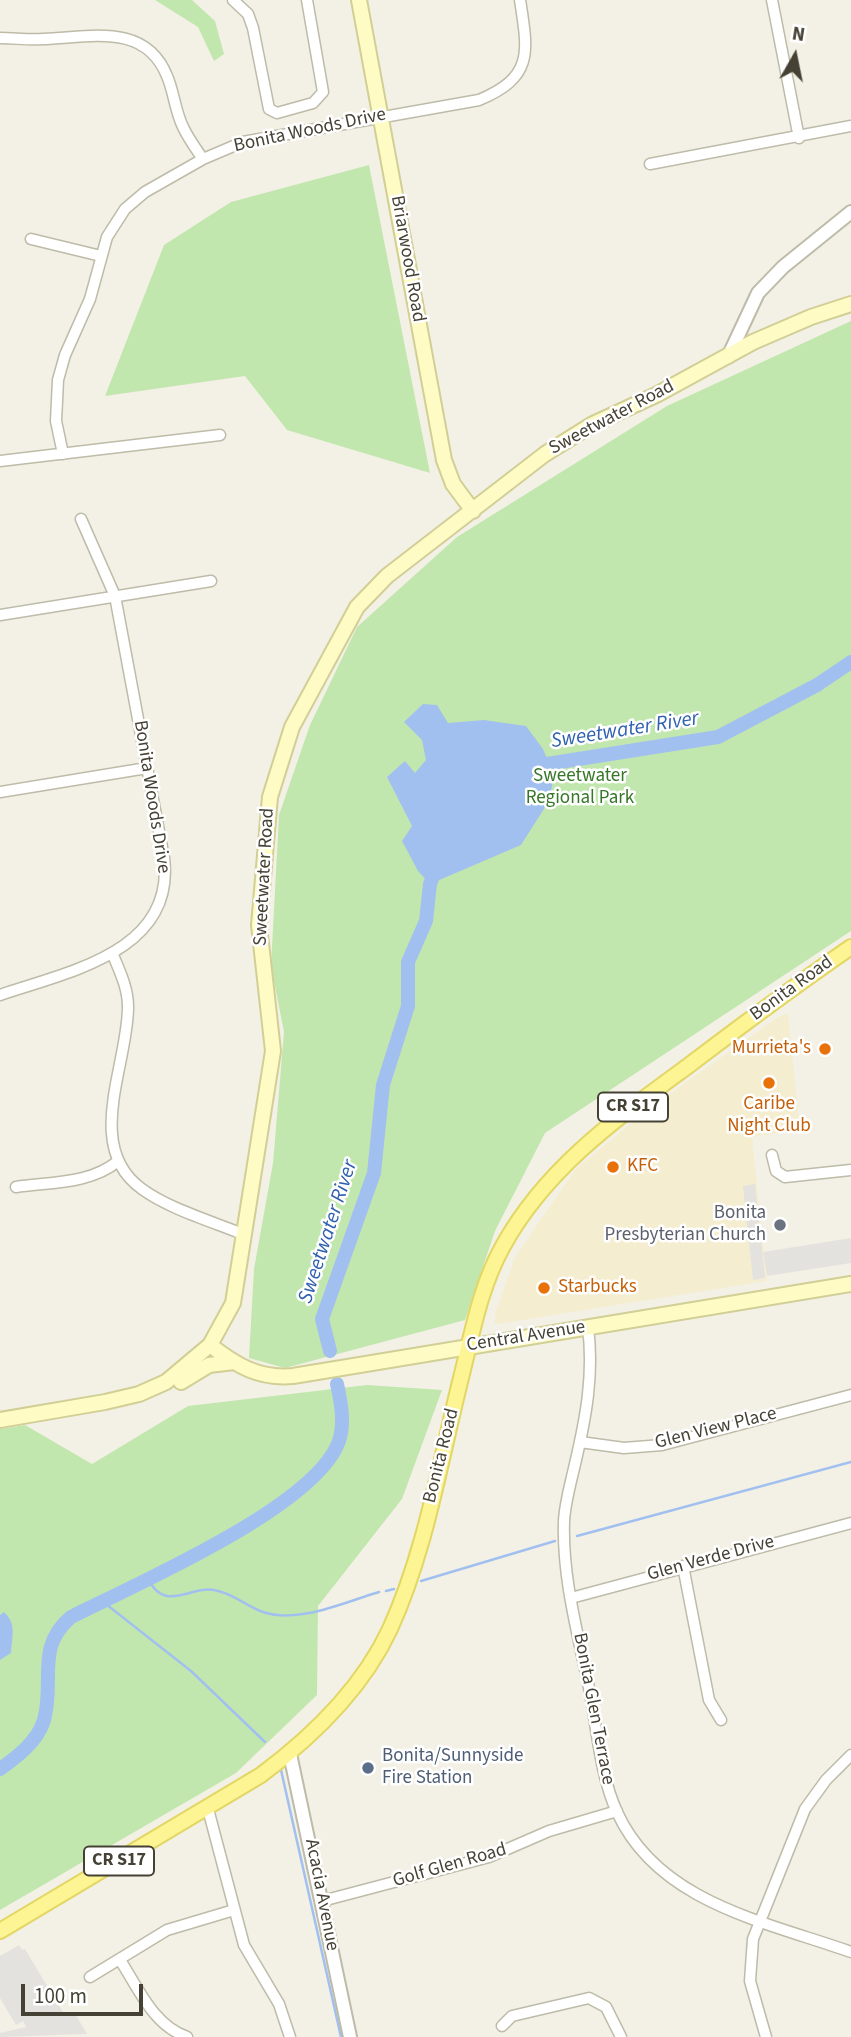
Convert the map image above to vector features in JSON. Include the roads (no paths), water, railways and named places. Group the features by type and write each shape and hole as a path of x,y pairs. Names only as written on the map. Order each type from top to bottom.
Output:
{"main road":[{"name":"Briarwood Road","path":"359,0 444,460 453,484 473,511"},
{"name":"Sweetwater Road","path":"0,1420 105,1402 139,1394 166,1382 210,1345 233,1303 246,1235 273,1051 259,925 270,797 276,770 292,727 357,607 387,576 545,454 593,424 811,317 851,304"},
{"name":"Bonita Road","path":"0,1931 208,1809 290,1754 355,1684 390,1630 412,1574 477,1309 501,1250 543,1189 568,1160 621,1115 851,947"},
{"name":"Central Avenue","path":"210,1345 254,1374 272,1378 312,1374 851,1284"},
{"path":"105,1402 116,1407 152,1399 202,1368 234,1362"}],"street":[{"path":"233,0 251,21 268,110 274,113 313,103 323,92 307,0"},
{"name":"Bonita Woods Drive","path":"62,454 56,421 58,380 90,299 101,256 113,225 125,209 145,192 203,159 243,142 479,100 510,84 523,66 527,51 520,0"},
{"path":"772,0 799,138"},
{"path":"0,38 43,39 102,34 121,37 138,44 152,55 167,76 183,129 203,159"},
{"path":"650,164 851,127"},
{"path":"728,357 758,293 783,267 851,212"},
{"path":"31,239 101,256"},
{"path":"0,461 220,435"},
{"name":"Bonita Woods Drive","path":"81,519 115,596 163,858 164,887 155,912 145,927 113,956"},
{"path":"0,615 211,581"},
{"path":"0,792 147,768"},
{"path":"0,995 113,956 121,974 128,1008 110,1129 118,1161 128,1177 150,1195 246,1235"},
{"path":"772,1154 776,1171 785,1177 851,1170"},
{"path":"16,1187 90,1177 106,1171 118,1161"},
{"name":"Bonita Glen Terrace","path":"588,1327 591,1384 564,1519 571,1598 617,1811 637,1844 664,1873 709,1902 851,1952"},
{"name":"Glen View Place","path":"580,1442 624,1448 662,1445 851,1395"},
{"name":"Glen Verde Drive","path":"571,1598 851,1523"},
{"path":"683,1566 709,1700 722,1720"},
{"name":"Acacia Avenue","path":"290,1754 350,2037"},
{"path":"766,2037 750,1981 753,1939 805,1809 826,1780 851,1755"},
{"path":"208,1809 244,1945 279,2004 290,2037"},
{"name":"Golf Glen Road","path":"322,1901 489,1857 549,1831 617,1811"},
{"path":"90,1977 167,1930 234,1910"},
{"path":"120,1960 158,2019 171,2031 187,2037"},
{"path":"502,2026 512,2015 589,1998 606,2007 621,2037"}],"water":[{"path":"423,704 437,705 448,723 484,720 526,726 543,749 554,776 549,801 521,845 430,884 418,871 402,841 412,826 387,777 405,761 415,773 426,760 422,740 404,722"},
{"path":"4,1612 11,1621 13,1636 11,1653 0,1660 0,1615"}],"waterway":[{"name":"Sweetwater River","path":"530,772 547,764 718,737 817,685 851,662"},
{"name":"Sweetwater River","path":"330,1351 322,1319 374,1173 383,1085 408,1006 408,962 426,921 430,884 437,866"},
{"name":"Sweetwater River","path":"0,1769 26,1748 41,1728 47,1706 50,1653 60,1628 71,1617 220,1542 296,1492 323,1466 339,1441 342,1420 337,1384"},
{"path":"577,1536 851,1462"},
{"path":"421,1581 555,1541"},
{"path":"148,1578 154,1589 162,1594 178,1596 214,1590 263,1612 277,1615 307,1614 379,1592"},
{"path":"386,1591 394,1589"},
{"path":"102,1601 191,1671 265,1742"},
{"path":"281,1770 341,2037"}],"place":[{"name":"Murrieta's","path":"825,1049"},
{"name":"Caribe Night Club","path":"769,1083"},
{"name":"KFC","path":"613,1167"},
{"name":"Bonita Presbyterian Church","path":"780,1225"},
{"name":"Starbucks","path":"544,1288"},
{"name":"Bonita/Sunnyside Fire Station","path":"368,1768"}],"park label":[{"name":"Sweetwater Regional Park","path":"580,788"}]}
